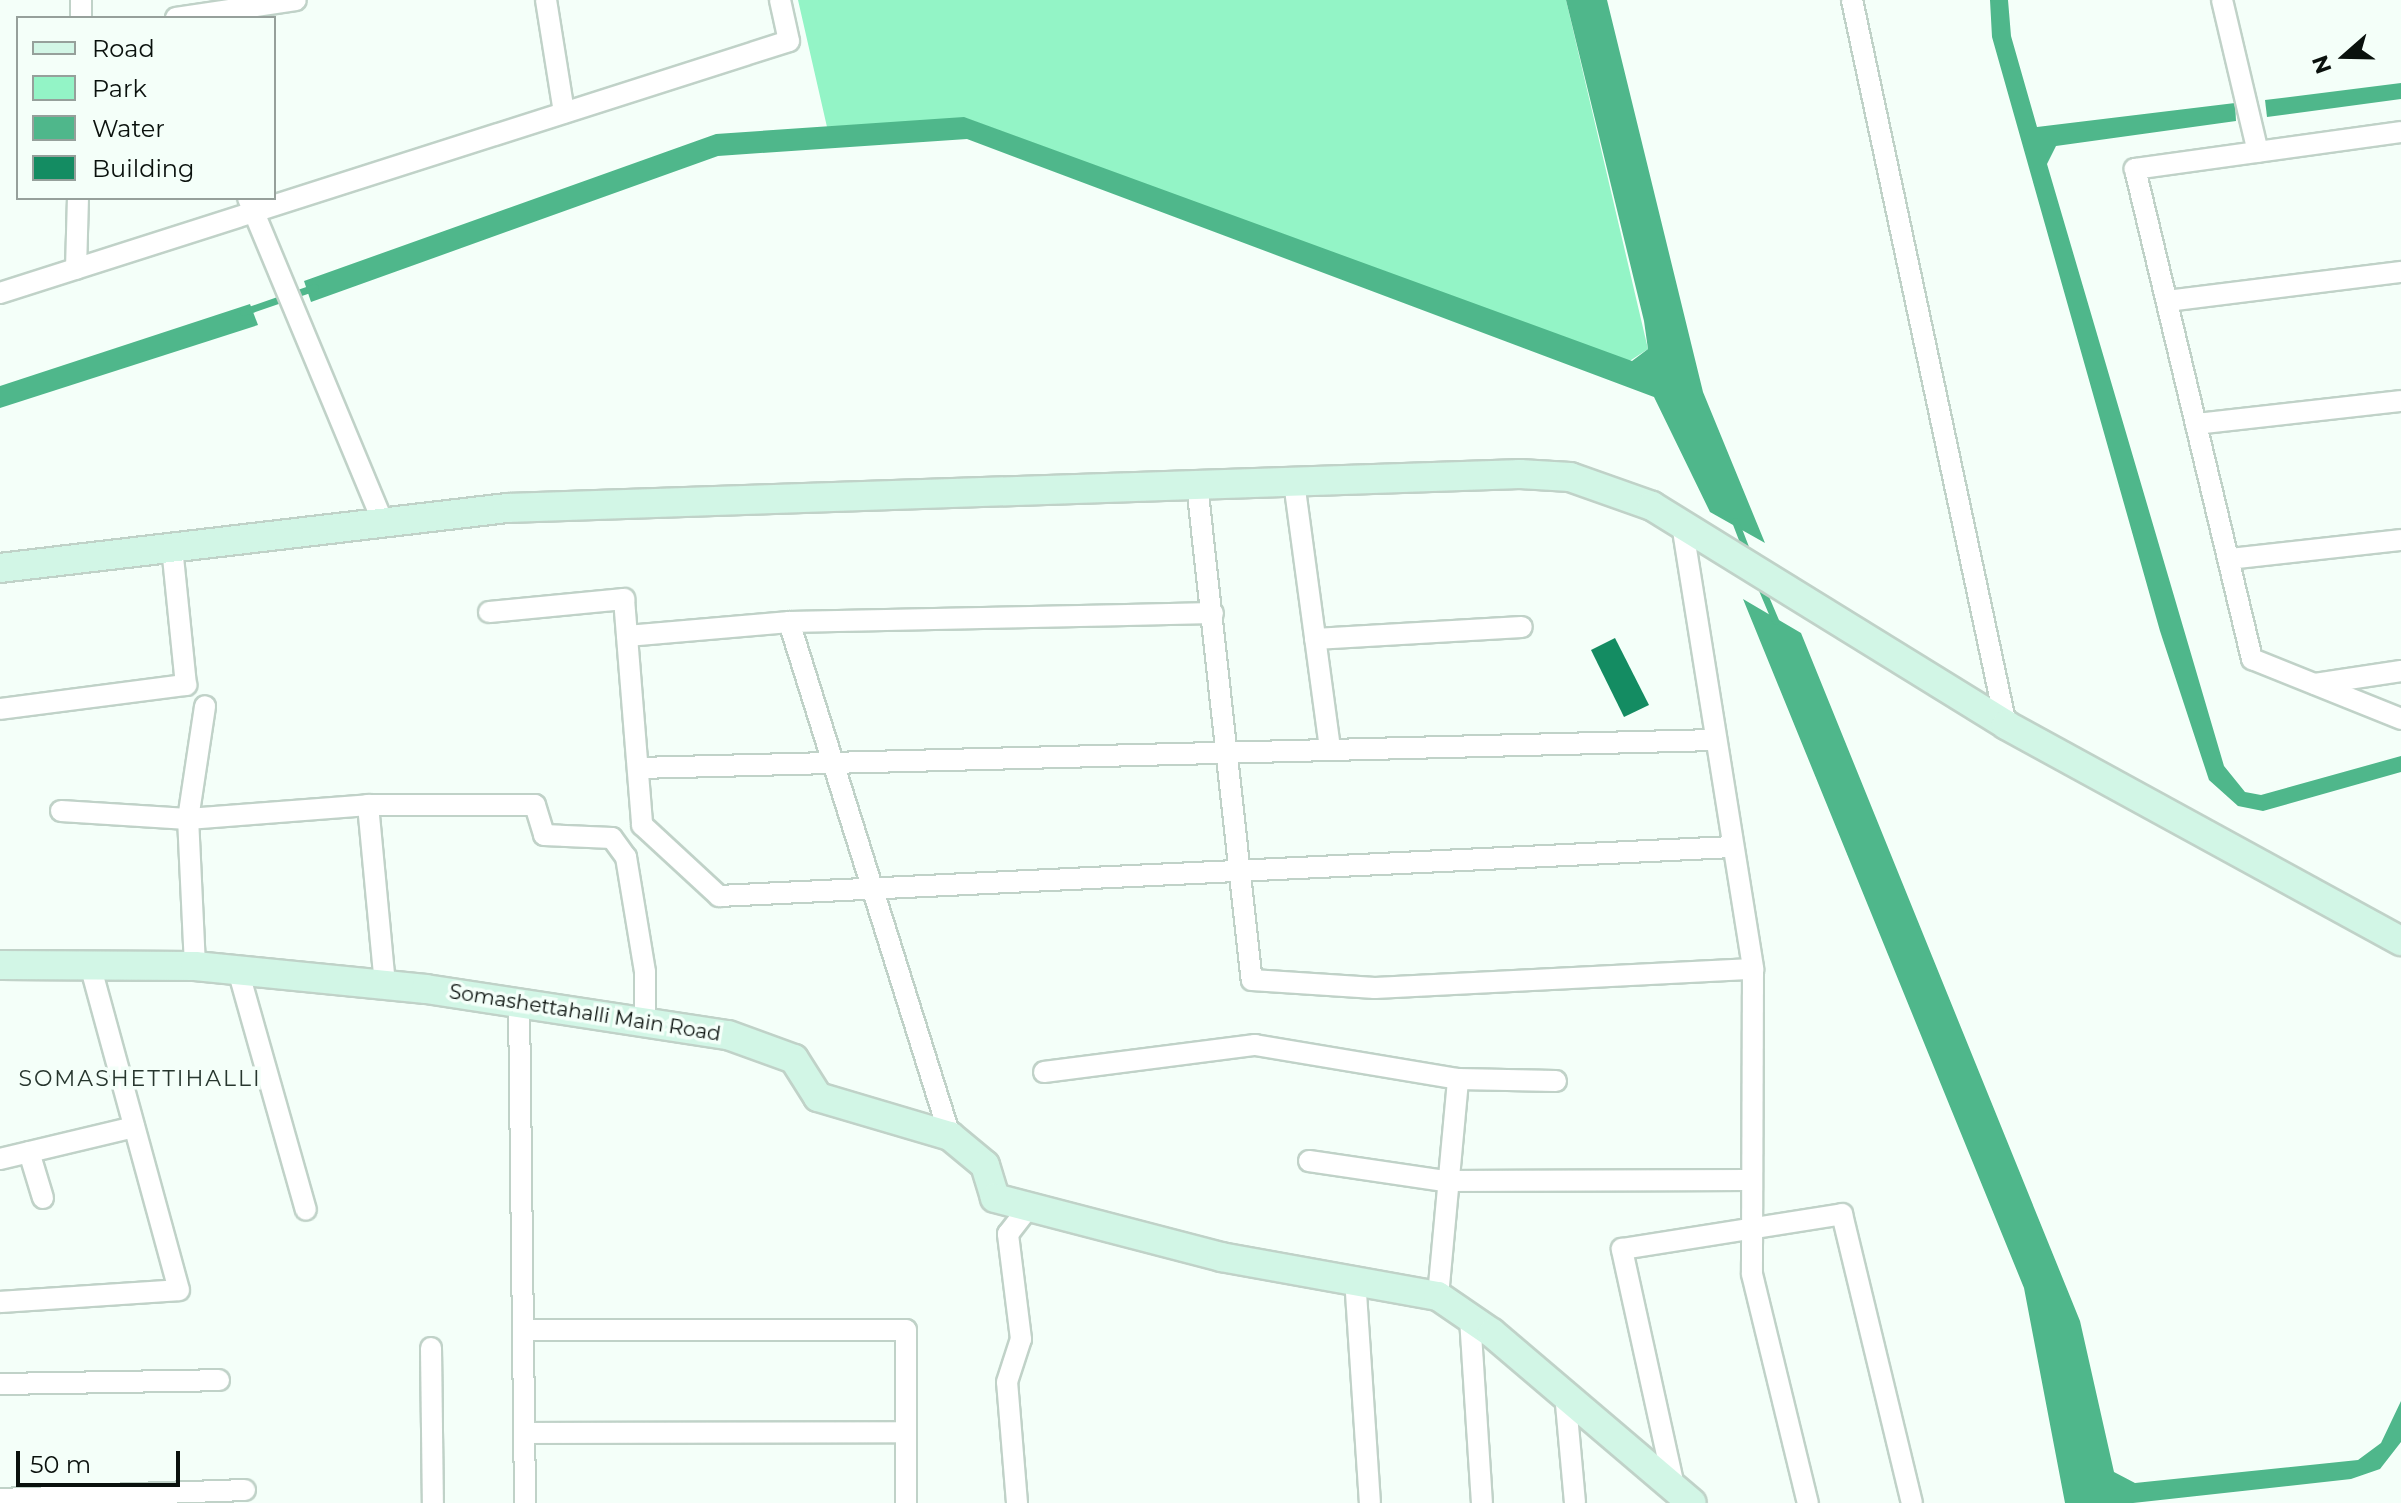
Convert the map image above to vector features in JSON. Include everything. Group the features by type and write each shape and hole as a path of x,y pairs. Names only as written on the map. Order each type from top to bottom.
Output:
{"street":[{"path":"188,16 296,0"},
{"path":"546,0 564,113"},
{"path":"276,198 564,113 789,41 780,0"},
{"path":"1852,0 2006,725"},
{"path":"2222,0 2258,152"},
{"path":"2401,132 2135,169 2252,659 2401,719"},
{"path":"76,269 78,200"},
{"path":"0,293 76,269 251,205 383,522"},
{"path":"2167,301 2401,272"},
{"path":"2196,424 2401,401"},
{"path":"0,568 507,508 1545,474 1615,489 1682,524 2006,725 2401,941"},
{"path":"1294,482 1330,750"},
{"path":"1197,485 1231,753 1252,980 1375,988 1753,969"},
{"path":"1682,524 1730,847 1753,969 1749,1180 1752,1274 1808,1503"},
{"path":"2229,559 2401,540"},
{"path":"0,709 186,685 172,547"},
{"path":"489,612 624,599 642,825 719,896 1730,847"},
{"path":"627,636 789,622 1213,613"},
{"path":"789,622 950,1136"},
{"path":"1315,639 1522,627"},
{"path":"2315,684 2401,671"},
{"path":"195,966 188,819 205,706"},
{"path":"638,768 1714,740"},
{"path":"368,805 385,985"},
{"path":"61,811 188,819 368,805 535,805 544,835 612,838 626,857 645,972 645,1023"},
{"path":"0,1302 179,1290 90,964"},
{"name":"Somashettahalli Main Road","path":"0,965 195,966 238,970 385,985 728,1035 794,1059 818,1097 950,1136 985,1165 995,1198 1221,1257 1355,1278 1438,1296 1565,1393 1681,1498"},
{"path":"238,970 306,1210"},
{"path":"519,1003 525,1503"},
{"path":"1044,1072 1255,1045 1458,1079 1556,1081"},
{"path":"1438,1296 1445,1181 1458,1079"},
{"path":"0,1159 134,1127"},
{"path":"29,1152 43,1198"},
{"path":"1309,1161 1445,1181 1749,1180"},
{"path":"1017,1503 1007,1382 1021,1339 1008,1234 1029,1207"},
{"path":"1681,1498 1622,1249 1842,1214 1912,1503"},
{"path":"1355,1278 1370,1503"},
{"path":"1470,1318 1482,1503"},
{"path":"523,1330 906,1330 906,1503"},
{"path":"431,1348 433,1503"},
{"path":"0,1384 219,1380"},
{"path":"1565,1393 1575,1503"},
{"path":"524,1433 906,1432"},
{"path":"0,1499 245,1490"}],"green space":[{"path":"798,0 1566,0 1648,349 1628,362 965,118 827,127"}],"water":[{"path":"1566,0 1607,0 1703,392 1765,543 1710,512 1654,397 967,139 718,156 311,302 304,281 716,134 964,117 1632,361 1648,349 1644,321"},
{"path":"1990,0 2008,0 2011,36 2037,127 2235,103 2236,121 2056,146 2047,164 2224,766 2245,792 2261,795 2401,756 2401,772 2263,811 2238,806 2209,780 2160,631 1992,37"},
{"path":"2401,83 2401,99 2267,117 2265,100"},
{"path":"250,304 258,325 0,408 0,386"},
{"path":"1743,599 1801,633 2080,1321 2114,1472 2135,1483 2358,1460 2381,1443 2401,1401 2401,1442 2380,1469 2351,1479 2133,1503 2065,1503 2024,1288"}],"building":[{"path":"1615,638 1649,705 1624,717 1591,650"}],"waterway":[{"path":"243,312 315,287"},
{"path":"1735,521 1748,555"},
{"path":"1760,585 1775,621"}],"district":[{"name":"SOMASHETTIHALLI","path":"140,1079"}]}
